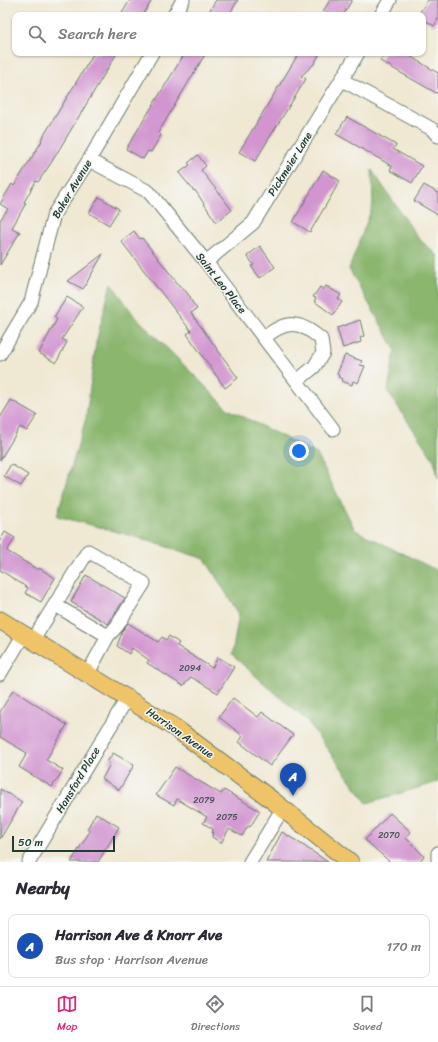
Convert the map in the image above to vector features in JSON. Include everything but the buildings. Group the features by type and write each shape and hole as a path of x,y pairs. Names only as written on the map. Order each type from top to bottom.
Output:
{"main road":[{"name":"Harrison Avenue","path":"0,620 175,728 283,808 350,862"}],"street":[{"path":"176,12 183,0"},
{"path":"383,12 390,0"},
{"name":"Baker Avenue","path":"0,354 5,334 31,302 54,214 89,160 150,56"},
{"name":"Pickmeier Lane","path":"206,262 253,223 356,56"},
{"path":"342,80 432,129 438,136"},
{"name":"Saint Leo Place","path":"89,160 149,192 206,262 333,429"},
{"path":"264,338 276,328 292,324 309,329 321,339 322,352 314,368 297,381"},
{"path":"0,674 55,605 88,551 144,582 117,626 108,636 88,673"},
{"path":"55,605 108,636"},
{"name":"Hansford Place","path":"29,862 128,698"},
{"path":"250,862 283,808"},
{"path":"438,853 438,860"}],"green space":[{"path":"372,170 418,238 438,256 438,478 434,460 388,392 395,349 349,269 373,205"},
{"path":"111,283 133,314 228,409 317,454 355,530 438,571 438,782 367,803 307,721 232,655 239,614 205,559 133,536 57,516 86,418 96,343"}],"place":[{"name":"Harrison Ave & Knorr Ave","path":"293,796"}]}
